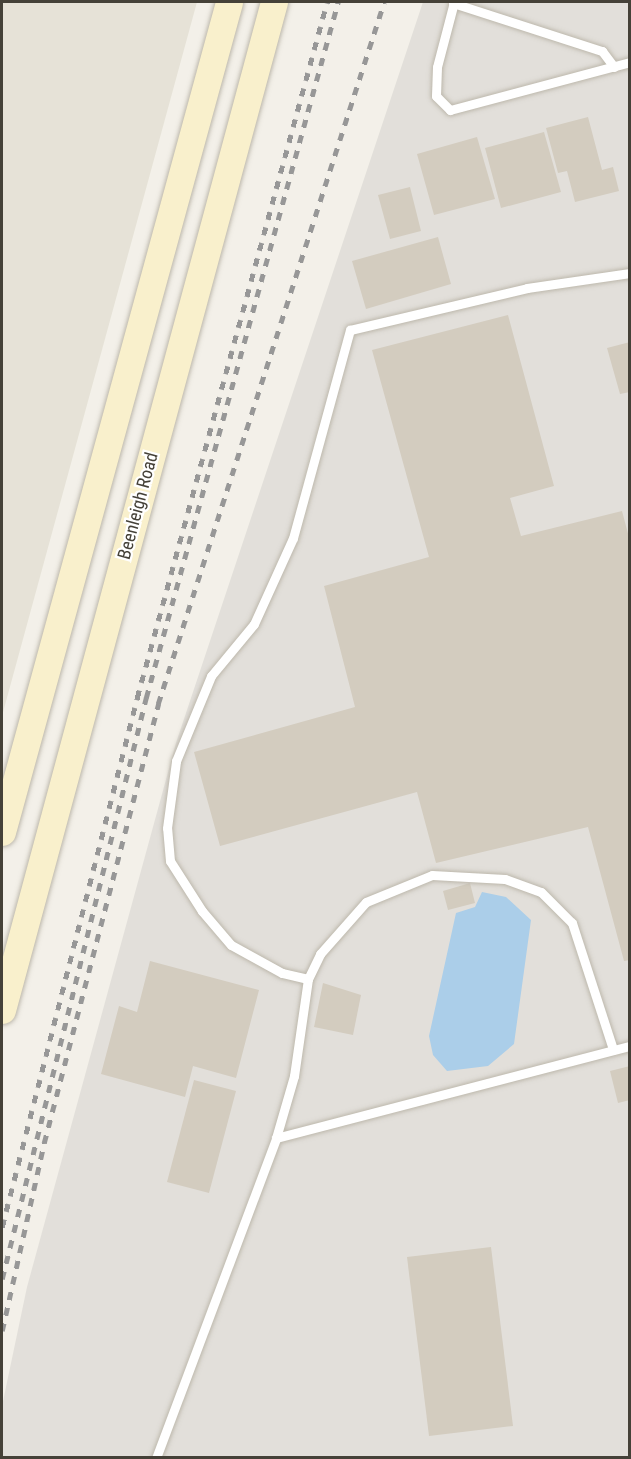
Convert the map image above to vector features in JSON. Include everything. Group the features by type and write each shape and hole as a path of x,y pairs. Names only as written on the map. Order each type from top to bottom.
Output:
{"main road":[{"path":"2,832 229,2"},
{"name":"Beenleigh Road","path":"2,1010 274,2"}],"lane":[{"path":"614,67 602,51 453,2 437,67 436,96 450,110 614,67 630,62"},
{"path":"308,980 282,973 231,945 202,911 170,861 167,828 177,760 211,676 254,624 293,538 350,330 527,288 630,273"},
{"path":"156,1458 276,1138 294,1076 308,980 320,954 366,902 432,875 505,879 541,892 572,924 614,1049"},
{"path":"276,1138 630,1046"}],"shaded area":[{"path":"2,2 197,2 2,716"},
{"path":"423,2 629,2 629,1457 2,1458 2,1406 27,1287 176,743"}],"water":[{"path":"482,892 506,897 531,920 514,1044 488,1066 447,1071 433,1055 429,1036 456,913 475,907"}],"building":[{"path":"588,117 602,170 613,167 619,191 575,202 567,171 558,173 546,128"},
{"path":"544,132 561,192 501,208 485,148"},
{"path":"477,137 495,199 434,215 417,154"},
{"path":"410,187 421,231 390,239 378,195"},
{"path":"438,237 451,284 366,309 352,261"},
{"path":"508,315 554,486 510,498 521,536 622,511 630,541 630,960 624,961 588,827 436,863 417,792 220,846 194,752 355,707 324,586 429,557 372,350"},
{"path":"630,342 630,392 620,394 607,348"},
{"path":"470,883 475,903 448,910 443,891"},
{"path":"150,961 259,990 236,1078 193,1066 185,1097 101,1074 119,1006 137,1012"},
{"path":"323,983 361,995 353,1035 314,1027"},
{"path":"630,1066 630,1100 618,1103 610,1071"},
{"path":"194,1080 236,1091 209,1193 167,1182"},
{"path":"491,1247 513,1426 429,1436 407,1257"}],"railway":[{"path":"2,1227 137,698 327,2"},
{"path":"2,1279 146,698 338,2"},
{"path":"2,1331 44,1143 158,704 384,2"}]}
